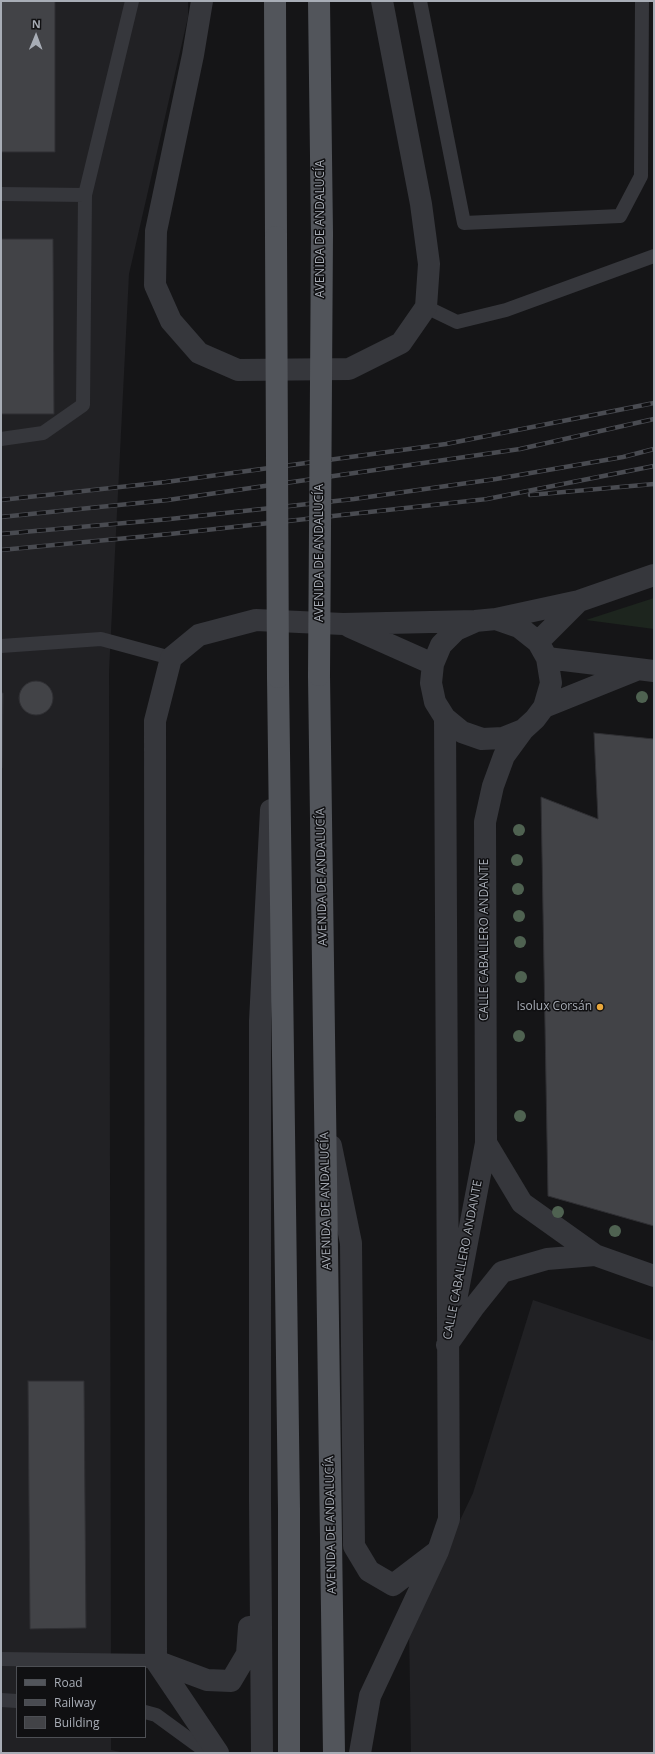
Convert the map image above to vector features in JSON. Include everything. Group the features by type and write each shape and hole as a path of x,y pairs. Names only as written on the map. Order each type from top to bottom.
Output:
{"main road":[{"path":"275,1 278,677 289,1509 289,1753"},
{"name":"AVENIDA DE ANDALUCÍA","path":"319,1 322,234 319,675 334,1753"}],"street":[{"path":"202,1 193,55 156,231 155,285 170,321 199,353 238,370 349,370 401,343 426,307 429,264 421,204 382,1"},
{"path":"218,1753 156,1661 155,721 171,658 199,635 256,620 343,624 486,620 520,627 543,650 551,683 544,706 535,719 523,730 503,738 482,738 462,732 445,718 435,702 431,683 433,664 442,645 456,630 486,620 579,601 654,575"},
{"path":"543,650 579,601"},
{"path":"343,624 433,664"},
{"path":"543,650 646,671"},
{"path":"544,706 646,671"},
{"path":"262,1753 260,1502 260,1021 278,677"},
{"name":"CALLE CABALLERO ANDANTE","path":"445,718 447,1345"},
{"name":"CALLE CABALLERO ANDANTE","path":"447,1345 486,1143 485,822 493,786 504,756 523,730"},
{"path":"325,1114 351,1243 354,1546 369,1572 393,1585 438,1551"},
{"path":"486,1143 522,1203 595,1256 654,1276"},
{"path":"360,1753 370,1696 438,1551 448,1519 447,1345 474,1307 502,1272 547,1259 595,1256"},
{"path":"156,1661 207,1680 231,1681 247,1654 260,1502"}],"lane":[{"path":"1,439 43,433 83,405 85,194 132,1"},
{"path":"420,1 464,223 620,216 641,176 642,1"},
{"path":"1,194 85,194"},
{"path":"426,307 457,322 506,310 654,256"},
{"path":"1,646 101,639 171,658"},
{"path":"1,1660 156,1661"},
{"path":"1,1700 16,1700"},
{"path":"146,1712 156,1715 208,1753"}],"shaded area":[{"path":"1,1 188,1 188,17 129,274 109,671 111,1666 16,1666 16,1738 111,1738 111,1750 125,1753 1,1753"},
{"path":"654,598 654,629 586,620"},
{"path":"533,1300 654,1341 654,1753 411,1753 409,1627 473,1493"}],"building":[{"path":"1,1 55,1 55,152 1,152"},
{"path":"1,239 53,239 54,414 1,414"},
{"path":"33,681 39,681 48,686 52,692 52,704 48,710 39,715 33,715 24,710 19,701 19,695 24,686"},
{"path":"1,693 3,693 2,768 1,768"},
{"name":"Isolux Corsán","path":"594,733 654,739 654,1226 548,1196 541,797 598,819"},
{"path":"28,1381 84,1381 86,1628 30,1629"}],"railway":[{"path":"1,500 166,482 446,444 654,403"},
{"path":"1,517 168,500 520,449 654,419"},
{"path":"1,534 170,519 354,499 496,479 623,457 654,449"},
{"path":"1,550 170,534 487,499 654,466"},
{"path":"530,495 654,484"}],"place":[{"name":"Isolux Corsán","path":"600,1007"}]}
